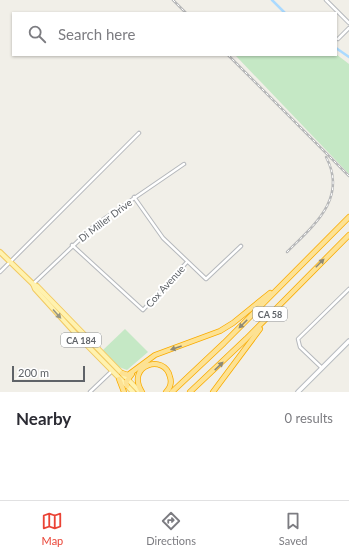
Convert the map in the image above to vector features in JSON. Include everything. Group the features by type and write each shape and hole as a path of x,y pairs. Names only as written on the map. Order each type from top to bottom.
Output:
{"highway":[{"name":"CA 58","path":"172,392 224,343 349,217"},
{"name":"CA 58","path":"190,392 246,339 349,234"},
{"path":"213,392 254,335 307,277"},
{"path":"122,373 128,375 145,361 220,331 280,286"},
{"path":"141,392 138,383 138,374 145,367 154,364 163,367 169,374 170,384 166,392"},
{"path":"127,386 127,379 136,369"},
{"path":"120,378 124,392"}],"main road":[{"name":"CA 184","path":"0,252 33,284 38,286 141,392"},
{"name":"CA 184","path":"33,284 35,289 60,317 133,392"},
{"path":"298,392 349,341"}],"street":[{"path":"326,0 349,23"},
{"path":"338,39 349,28"},
{"path":"0,272 139,133"},
{"name":"Di Miller Drive","path":"33,284 72,245 104,218 184,164"},
{"path":"134,197 163,238 206,279 241,246"},
{"name":"Cox Avenue","path":"72,245 143,310 187,262"},
{"path":"322,368 300,347 298,340 349,289"},
{"path":"90,392 112,371"}],"green space":[{"path":"337,55 349,64 349,174 236,56 337,56"},
{"path":"125,329 148,352 127,370 119,367 103,350"}],"waterway":[{"path":"272,0 284,12"},
{"path":"337,49 349,57"}],"railway":[{"path":"173,0 185,12"},
{"path":"229,56 349,176"},
{"path":"287,252 317,221 325,210 330,198 333,185 332,172 326,157"}]}
